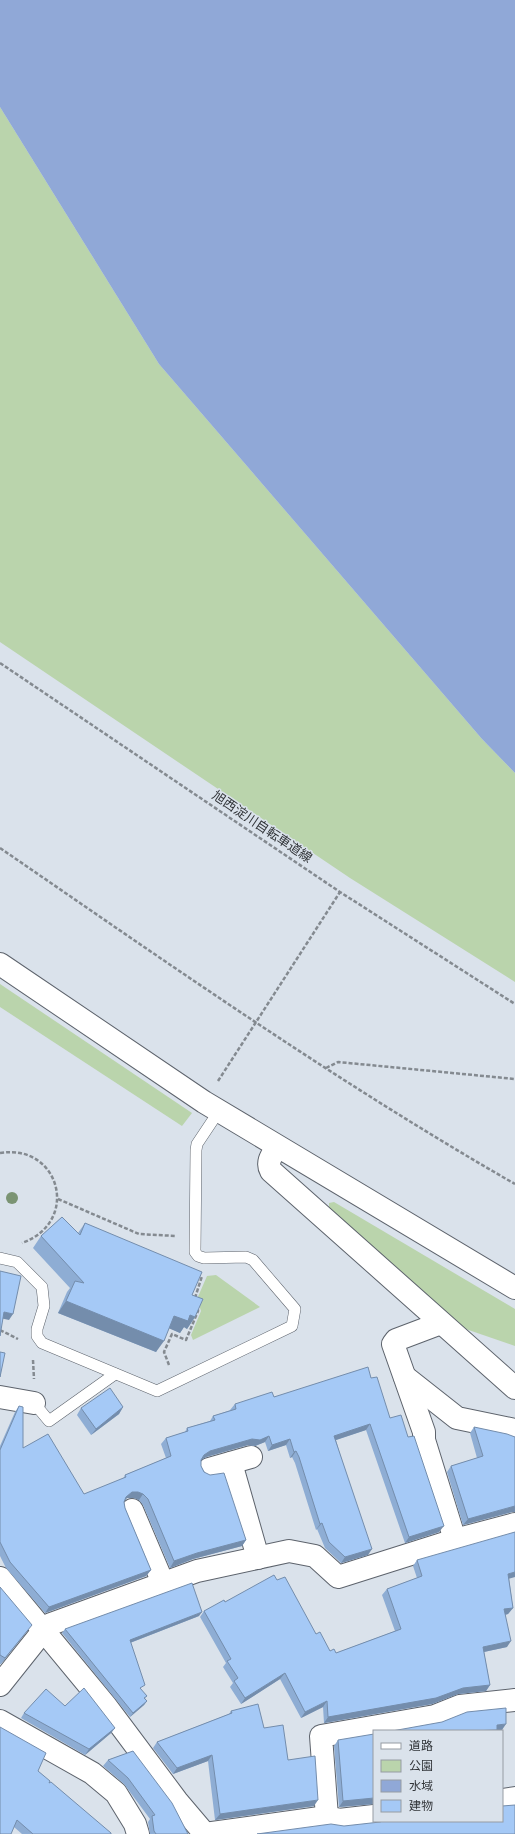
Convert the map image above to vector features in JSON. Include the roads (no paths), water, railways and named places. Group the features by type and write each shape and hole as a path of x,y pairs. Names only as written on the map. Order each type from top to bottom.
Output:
{"street":[{"path":"0,964 219,1111 515,1288"},
{"path":"277,1147 269,1160 271,1171 515,1388"},
{"path":"441,1323 396,1340 393,1344 424,1432 424,1440 455,1540"},
{"path":"405,1377 457,1418 515,1430"},
{"path":"0,1397 34,1403"},
{"path":"209,1469 241,1460 258,1558"},
{"path":"132,1510 163,1583"},
{"path":"0,1685 43,1631 51,1624 197,1571 289,1551 315,1556 338,1577 455,1540 515,1524"},
{"path":"0,1578 106,1706 177,1802 205,1834 328,1817 339,1820 373,1816"},
{"path":"328,1817 321,1736 435,1716 460,1706 515,1700"},
{"path":"0,1721 92,1773 116,1793 135,1824 138,1834"},
{"path":"503,1800 515,1798"}],"lane":[{"path":"0,1258 17,1262 42,1287 44,1306 36,1336 42,1343 157,1392 292,1326 295,1309 253,1260 246,1257 204,1258 198,1256 195,1252 197,1144 219,1111"},
{"path":"34,1403 49,1422 115,1374"}],"water":[{"path":"0,0 515,0 515,773 482,739 159,364 0,107"}]}
